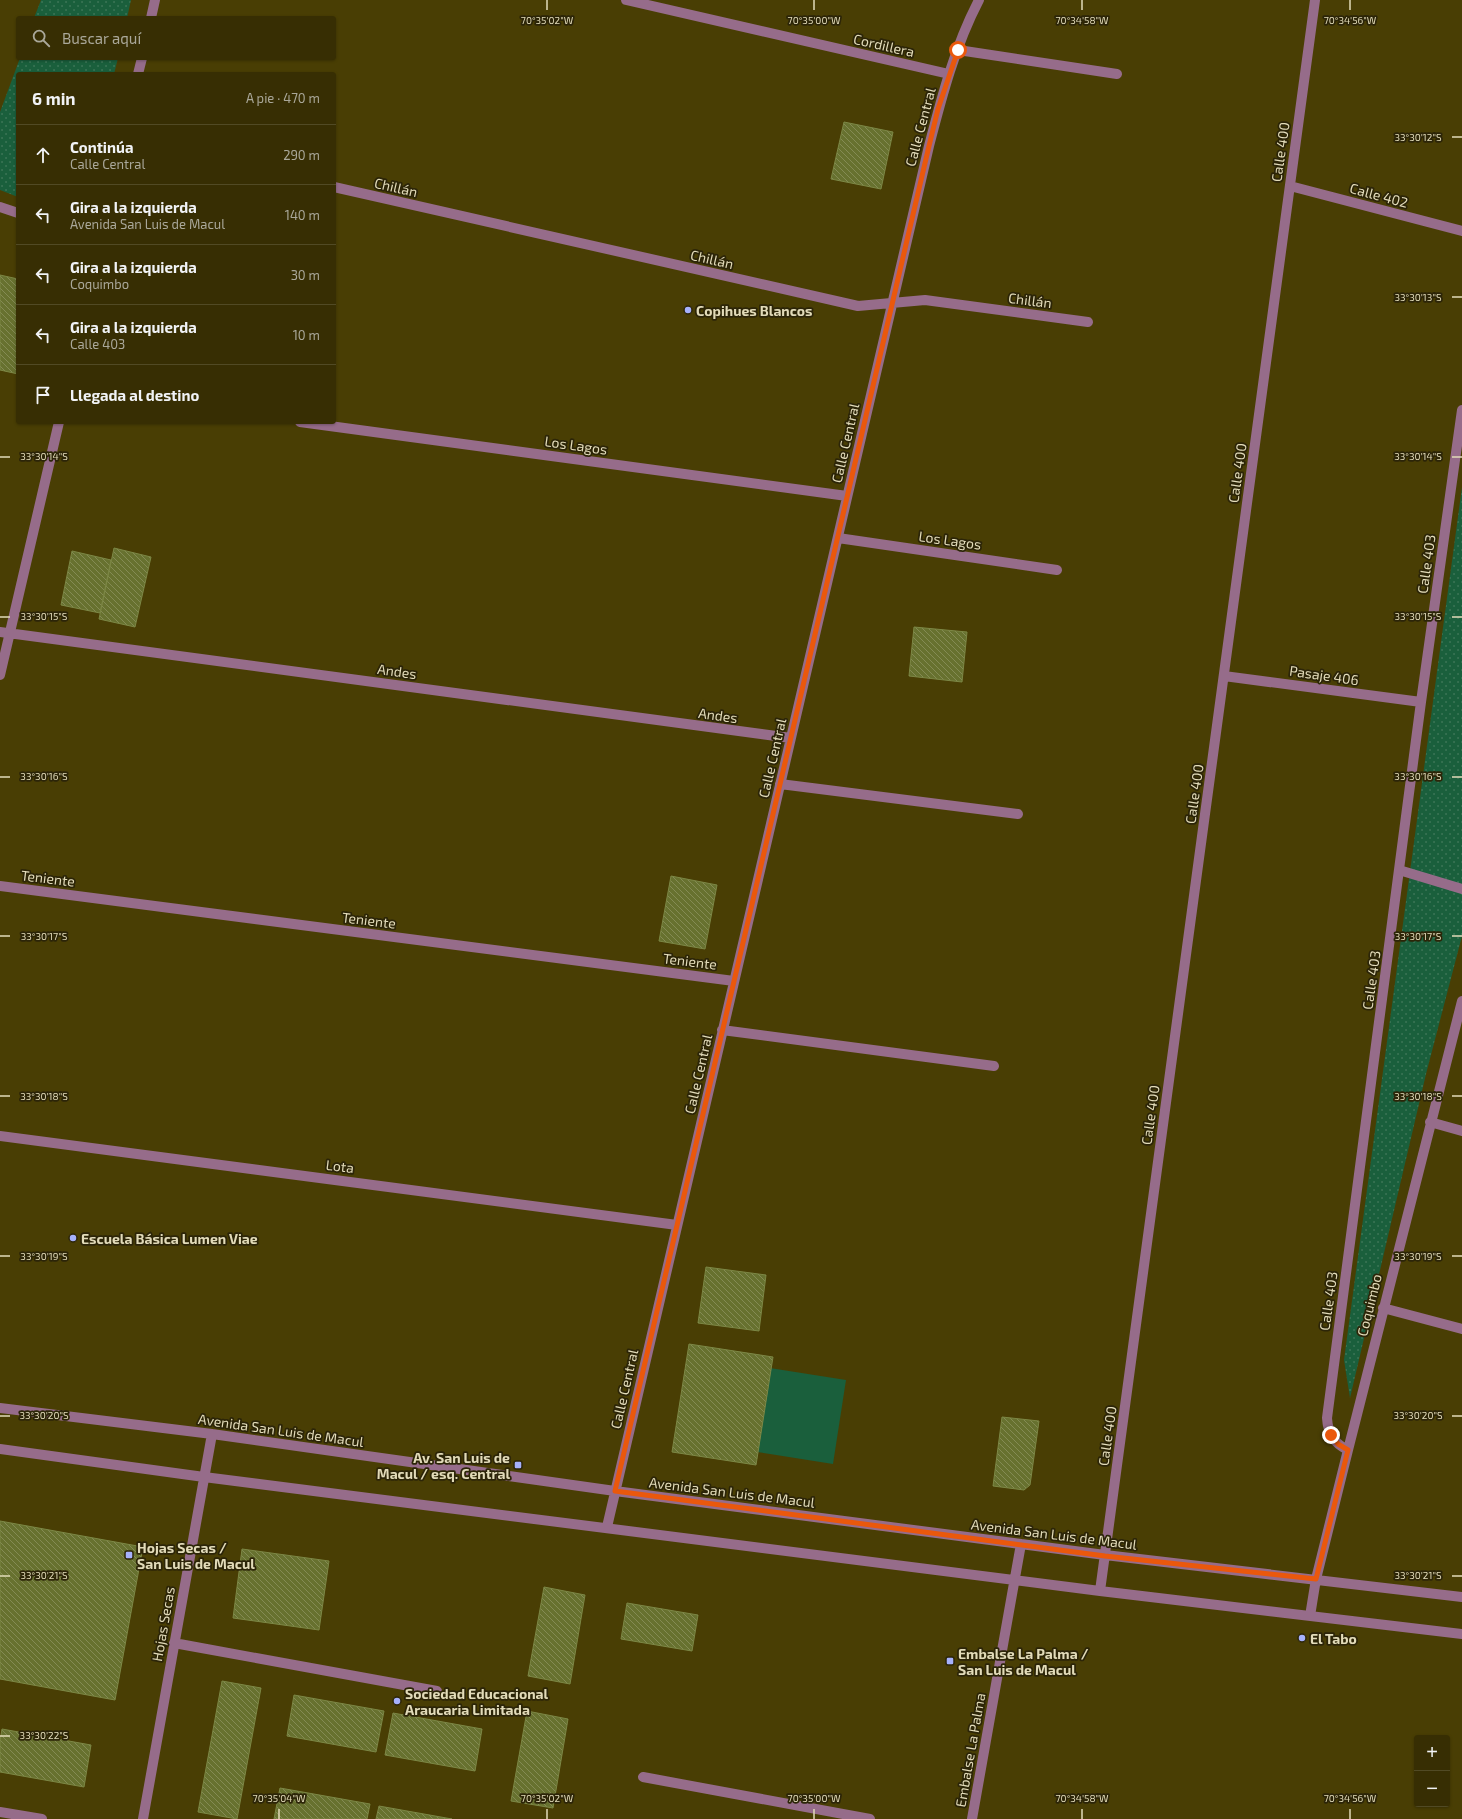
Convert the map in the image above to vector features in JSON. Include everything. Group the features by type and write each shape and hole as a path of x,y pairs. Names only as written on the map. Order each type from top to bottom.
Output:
{"street":[{"path":"151,16 155,0"},
{"name":"Cordillera","path":"626,0 949,74"},
{"name":"Calle Central","path":"607,1527 931,138 949,74 979,0"},
{"name":"Calle 400","path":"1100,1591 1315,0"},
{"path":"958,50 1117,74"},
{"path":"138,72 142,60"},
{"name":"Calle 402","path":"1290,186 1462,230"},
{"name":"Chillán","path":"336,187 858,306 925,300 1088,322"},
{"path":"0,207 16,212"},
{"name":"Calle 403","path":"1348,1450 1338,1444 1331,1435 1327,1427 1327,1418 1421,702 1462,410"},
{"path":"0,675 5,633 57,424"},
{"name":"Los Lagos","path":"315,424 847,496"},
{"name":"Los Lagos","path":"838,538 1058,570"},
{"name":"Andes","path":"5,633 791,738"},
{"name":"Pasaje 406","path":"1224,676 1421,702"},
{"path":"780,784 1018,814"},
{"path":"1399,870 1462,889"},
{"name":"Teniente","path":"0,886 734,981"},
{"name":"Coquimbo","path":"1310,1616 1316,1579 1383,1308 1462,1001"},
{"path":"722,1030 994,1066"},
{"path":"1430,1122 1462,1131"},
{"name":"Lota","path":"0,1136 677,1225"},
{"path":"1383,1308 1462,1329"},
{"name":"Avenida San Luis de Macul","path":"0,1408 212,1434 615,1491 1105,1556 1316,1579 1462,1597"},
{"name":"Hojas Secas","path":"143,1819 212,1434"},
{"path":"0,1449 204,1477 607,1527 1100,1591 1462,1634"},
{"name":"Embalse La Palma","path":"972,1819 1021,1544"},
{"path":"174,1643 437,1691"},
{"path":"643,1777 870,1819"},
{"path":"0,1812 42,1819"}],"green space":[{"path":"41,0 131,0 127,16 35,16"},
{"path":"19,60 118,60 114,72 16,72 16,196 0,190 0,112"},
{"path":"1462,487 1462,936 1426,1074 1350,1398 1344,1360"},
{"path":"688,1355 846,1380 833,1464 675,1439"}],"building":[{"path":"844,122 893,132 881,189 831,179"},
{"path":"0,275 16,279 16,374 0,370"},
{"path":"114,548 151,557 135,627 99,619"},
{"path":"72,551 111,560 100,613 61,605"},
{"path":"914,627 967,632 962,682 909,676"},
{"path":"671,876 717,885 705,949 659,941"},
{"path":"706,1267 766,1275 759,1331 698,1323"},
{"path":"689,1344 773,1357 756,1465 672,1452"},
{"path":"1002,1417 1039,1421 1030,1485 1024,1490 993,1486"},
{"path":"0,1521 143,1547 115,1700 0,1679"},
{"path":"242,1549 329,1561 319,1630 233,1618"},
{"path":"544,1587 585,1595 570,1684 528,1676"},
{"path":"627,1603 698,1615 692,1651 621,1639"},
{"path":"222,1681 261,1688 237,1819 198,1812"},
{"path":"294,1695 384,1711 376,1752 287,1736"},
{"path":"527,1711 568,1719 553,1808 511,1801"},
{"path":"393,1713 482,1729 475,1771 385,1755"},
{"path":"2,1729 91,1745 84,1787 0,1772 0,1741"},
{"path":"280,1788 370,1804 367,1819 274,1819"},
{"path":"379,1806 452,1819 376,1819"}],"place":[{"name":"Copihues Blancos","path":"688,310"},
{"name":"Escuela Básica Lumen Viae","path":"73,1238"},
{"name":"Av. San Luis de Macul / esq. Central","path":"518,1465"},
{"name":"Hojas Secas / San Luis de Macul","path":"129,1555"},
{"name":"El Tabo","path":"1302,1638"},
{"name":"Embalse La Palma / San Luis de Macul","path":"950,1661"},
{"name":"Sociedad Educacional Araucaria Limitada","path":"397,1701"}],"route":[{"path":"958,50 938,109 929,146 615,1491 1105,1556 1316,1579 1348,1450 1338,1444 1331,1435"}]}
